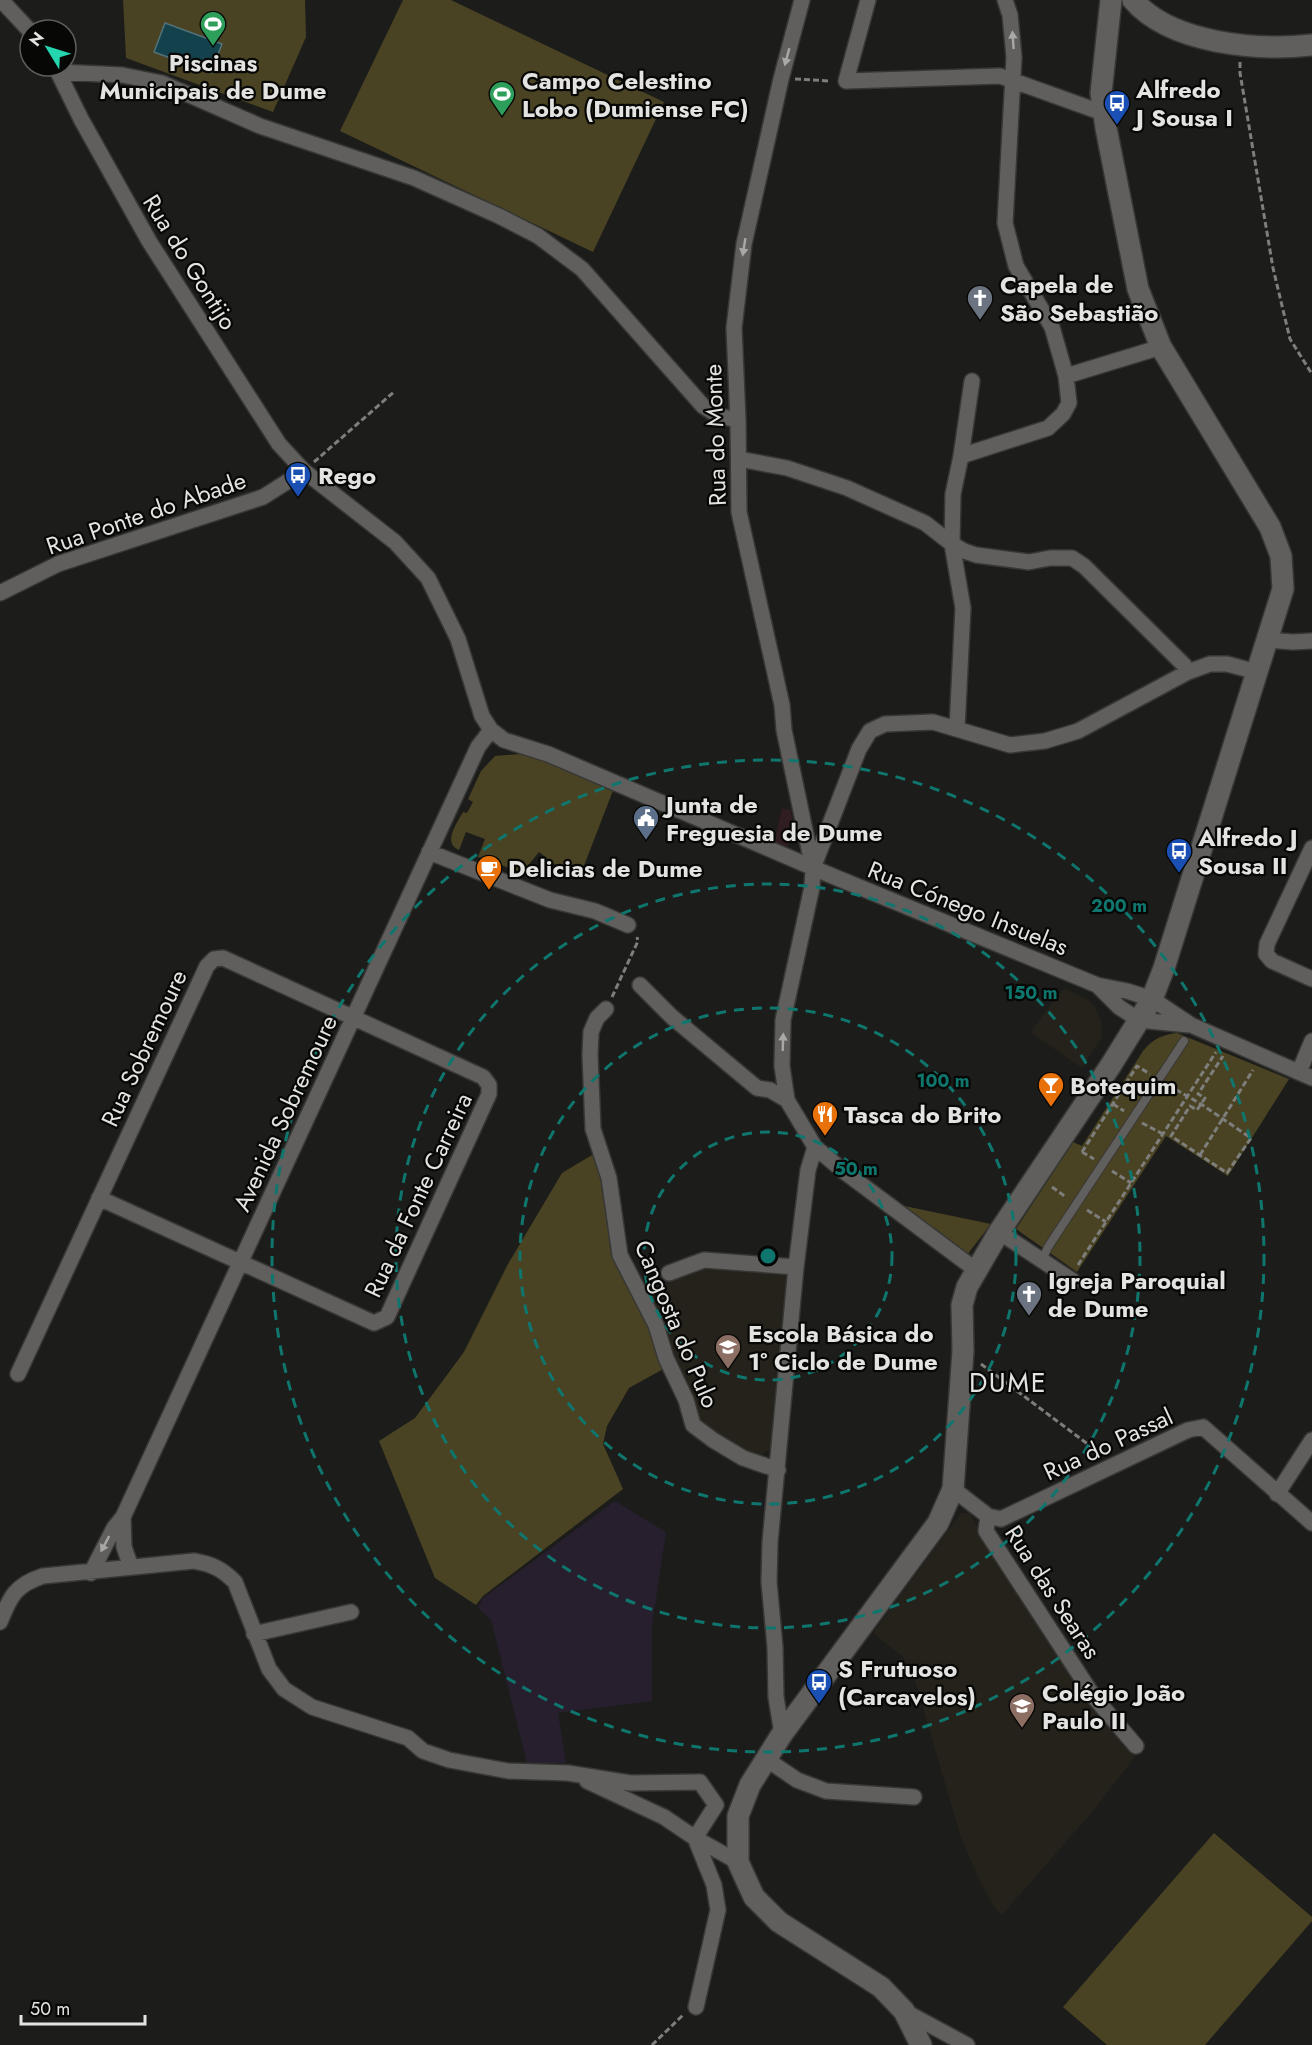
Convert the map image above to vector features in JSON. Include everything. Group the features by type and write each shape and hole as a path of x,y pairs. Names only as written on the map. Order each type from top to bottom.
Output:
{"street":[{"name":"Rua do Monte","path":"802,0 781,79 744,244 734,328 739,512 782,705 784,730 813,867"},
{"path":"868,0 846,81 1000,76 1103,113"},
{"path":"961,456 1048,428 1063,414 1069,403 1066,376 1052,327 1016,266 1005,223 1013,81 1013,35 1005,0"},
{"path":"921,2045 904,2011 881,1987 779,1922 754,1897 738,1862 738,1816 750,1785 782,1734 938,1523 953,1489 963,1351 962,1305 967,1287 999,1232 1112,1065 1152,999 1164,968 1283,589 1281,556 1270,527 1161,347 1138,289 1103,113 1101,82 1112,0"},
{"path":"3,6 18,20"},
{"path":"1109,22 1138,6 1172,27 1228,44 1283,48 1312,45"},
{"path":"78,71 122,75 162,83 260,126 414,178 538,236 582,269 703,406 719,416 738,420"},
{"name":"Rua do Gontijo","path":"61,78 81,119 148,241 279,444 304,471 395,542 428,578 458,639 482,716 491,730"},
{"path":"1066,376 1161,347"},
{"path":"957,728 963,608 952,544 952,494 961,456 972,381"},
{"path":"739,459 787,468 847,488 925,523 952,544 976,555 1020,561 1072,558 1084,566 1184,665 1188,672"},
{"name":"Rua Ponte do Abade","path":"0,593 58,564 263,497 304,471"},
{"path":"1268,640 1312,641"},
{"path":"976,1270 814,1147 787,1100 782,1066 783,1020 812,887 813,867 859,749 870,732 885,724 933,722 1010,745 1046,741 1078,731 1188,672 1210,664 1227,664 1257,672"},
{"name":"Rua Cónego Insuelas","path":"491,730 504,740 548,754 1097,985 1152,999 1191,1025"},
{"name":"Avenida Sobremoure","path":"91,1573 114,1528 123,1517 478,747 491,730"},
{"path":"1312,848 1267,944 1266,954 1272,962 1312,979"},
{"path":"429,852 550,900 595,911 628,925"},
{"name":"Rua Sobremoure","path":"18,1374 207,966 214,959 223,958 353,1018"},
{"name":"Rua Cónego Insuelas","path":"1097,985 1119,1007 1139,1020"},
{"path":"640,986 672,1017 757,1088 770,1090 787,1100"},
{"name":"Cangosta do Pulo","path":"606,1009 597,1018 591,1032 593,1130 609,1178 620,1255 656,1325 666,1358 686,1400 693,1425 743,1458 778,1470"},
{"name":"Rua da Fonte Carreira","path":"241,1263 374,1323 387,1317 489,1094 489,1085 483,1077 353,1018"},
{"path":"1139,1020 1191,1025 1306,1075 1312,1041"},
{"path":"782,1734 776,1697 776,1647 769,1582 770,1542 796,1267 808,1170 814,1147"},
{"path":"99,1198 241,1263"},
{"path":"999,1232 1073,1281"},
{"path":"669,1274 704,1260 796,1267"},
{"name":"Rua do Passal","path":"988,1516 1001,1519 1188,1430 1203,1427 1277,1494"},
{"path":"1312,1440 1277,1494 1312,1523"},
{"path":"953,1489 988,1516"},
{"name":"Rua das Searas","path":"988,1516 986,1531 1094,1697 1136,1746"},
{"name":"Avenida Sobremoure","path":"123,1517 124,1547 130,1567"},
{"path":"1,1620 11,1596 26,1581 43,1576 194,1561 212,1565 225,1571 235,1582 269,1669 284,1689 312,1707 408,1738 423,1751 449,1760 508,1771 568,1773 630,1782 700,1782 716,1805 695,1838"},
{"path":"254,1634 351,1612"},
{"path":"766,1759 797,1780 826,1791 915,1797"},
{"path":"568,1773 664,1817 695,1838 738,1862"},
{"path":"695,1838 714,1885 718,1910 696,2007"},
{"path":"904,2011 967,2045"}],"lane":[{"path":"1042,1260 1048,1247 1184,1041"}],"path":[{"path":"1240,45 1240,73 1273,268 1290,339 1312,374"},
{"path":"781,79 846,81"},
{"path":"304,471 395,391"},
{"path":"606,1009 638,941 635,932 628,925"},
{"path":"1188,1097 1201,1104 1251,1138 1227,1173 1171,1136 1190,1106 1197,1110 1201,1104 1205,1098 1198,1094 1222,1056"},
{"path":"1082,1152 1137,1066"},
{"path":"1200,1155 1254,1068"},
{"path":"963,1351 1116,1465"},
{"path":"652,2045 680,2018 696,2007"}],"shaded area":[{"name":"Piscinas Municipais de Dume","path":"123,0 305,0 306,37 273,112 126,58"},
{"name":"Campo Celestino Lobo (Dumiense FC)","path":"403,0 451,0 664,102 593,252 340,131"},
{"path":"529,754 614,788 580,876 556,865 539,852 526,868 540,879 478,857 485,839 466,832 459,850 452,843 452,832 457,822 463,812 467,813 473,802 468,799 481,771 495,756"},
{"path":"782,808 791,810 794,831 786,850 774,844"},
{"path":"1064,988 1088,1000 1095,1007 1102,1023 1101,1039 1082,1068 1030,1032"},
{"path":"1177,1033 1289,1079 1228,1176 1166,1136 1077,1272 1016,1229 1073,1142 1082,1146 1143,1051 1158,1038"},
{"path":"597,1152 613,1238 651,1326 665,1368 629,1388 607,1426 603,1444 623,1489 483,1596 476,1605 435,1578 379,1441 415,1418 464,1352 508,1264 562,1173"},
{"path":"885,1202 991,1224 963,1260"},
{"name":"Escola Básica do 1º Ciclo de Dume","path":"707,1267 787,1275 775,1445 759,1457 741,1451 697,1422 644,1291"},
{"path":"615,1501 666,1532 652,1626 652,1701 558,1713 566,1763 527,1763 491,1620 478,1608 483,1598"},
{"name":"Colégio João Paulo II","path":"961,1513 969,1513 1092,1706 1138,1753 1093,1811 1002,1915 994,1907 979,1879 961,1838 913,1674 903,1657 873,1633"},
{"path":"1214,1833 1312,1917 1312,1921 1205,2045 1107,2045 1063,2007"}],"water":[{"path":"165,23 222,44 211,73 154,52"}],"place":[{"name":"Piscinas Municipais de Dume","path":"213,47"},
{"name":"Campo Celestino Lobo (Dumiense FC)","path":"502,117"},
{"name":"Alfredo J Sousa I","path":"1117,126"},
{"name":"Capela de São Sebastião","path":"980,321"},
{"name":"Rego","path":"298,498"},
{"name":"Junta de Freguesia de Dume","path":"646,841"},
{"name":"Alfredo J Sousa II","path":"1179,874"},
{"name":"Delicias de Dume","path":"489,891"},
{"name":"Botequim","path":"1051,1108"},
{"name":"Tasca do Brito","path":"825,1137"},
{"name":"Igreja Paroquial de Dume","path":"1029,1317"},
{"name":"Escola Básica do 1º Ciclo de Dume","path":"728,1370"},
{"name":"S Frutuoso (Carcavelos)","path":"819,1705"},
{"name":"Colégio João Paulo II","path":"1022,1729"}],"district":[{"name":"DUME","path":"1008,1382"}]}
